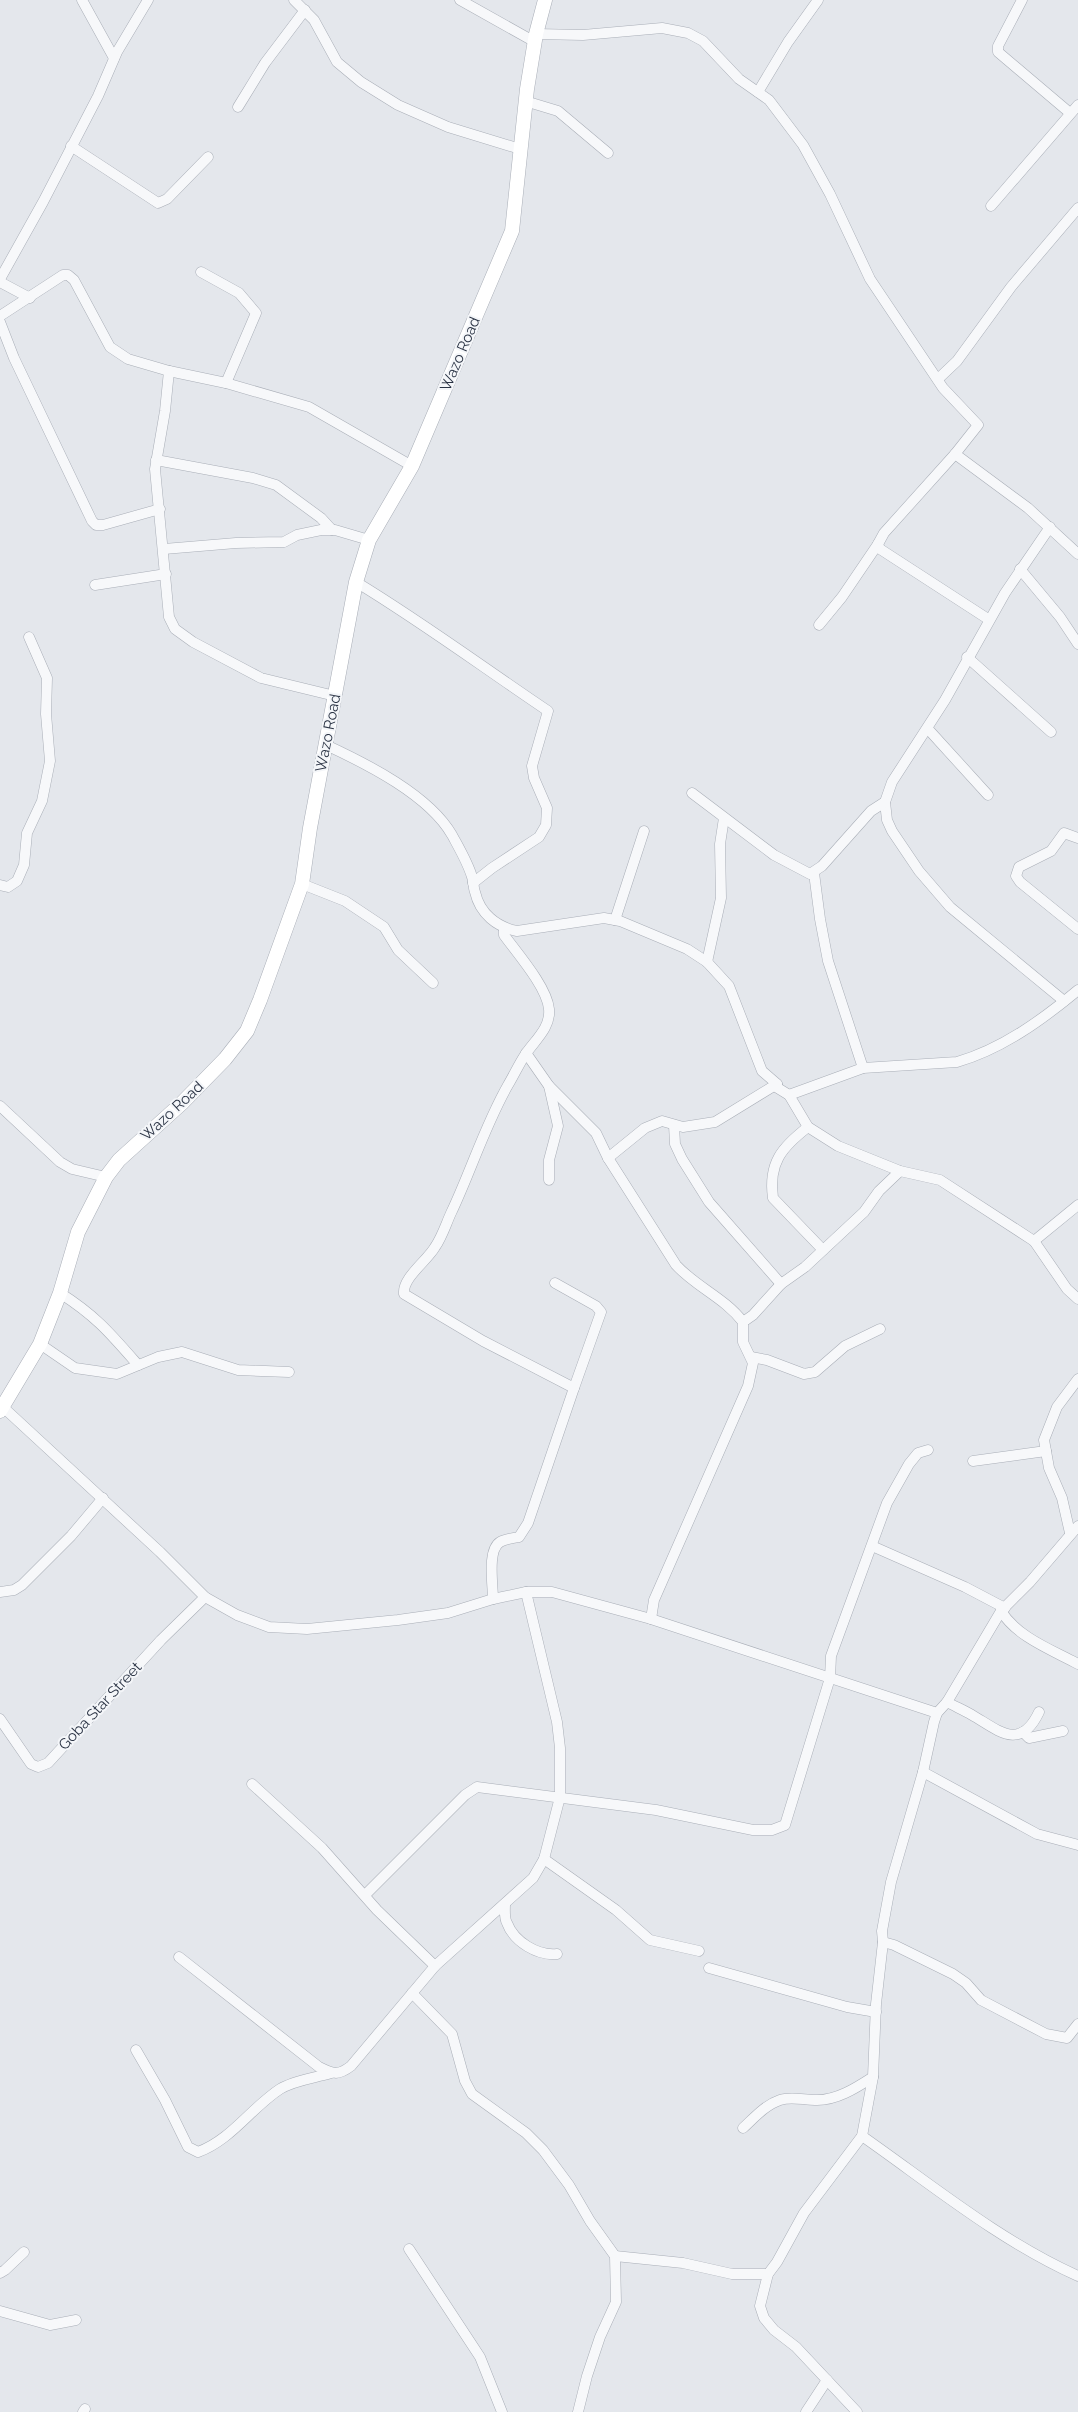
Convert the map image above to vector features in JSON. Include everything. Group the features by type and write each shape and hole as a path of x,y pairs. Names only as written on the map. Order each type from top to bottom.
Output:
{"main road":[{"name":"Wazo Road","path":"2,1410 40,1344 60,1293 78,1232 106,1177 119,1160 182,1103 225,1059 247,1030 260,1000 302,884 310,828 356,582 369,540 412,466 514,227 525,101 545,0"}],"street":[{"path":"82,0 114,58"},
{"path":"30,298 0,281 38,213 114,58 148,0"},
{"path":"294,0 314,20 337,62 361,82 398,105 448,127 520,149"},
{"path":"460,0 536,38 662,28 688,33 701,39 739,79 773,104 803,145 830,194 870,279 938,379 978,425 955,454 884,533 842,597 819,625"},
{"path":"758,92 788,42 818,0"},
{"path":"1022,0 998,46 998,52 1070,113"},
{"path":"238,107 265,63 305,10"},
{"path":"525,101 558,112 608,153"},
{"path":"991,206 1078,105"},
{"path":"72,146 158,203 167,199 208,157"},
{"path":"938,379 957,361 1011,287 1078,208"},
{"path":"201,272 239,293 256,312 226,383"},
{"path":"0,316 64,275 70,276 110,347 128,359 169,371 226,383 309,407 412,466"},
{"path":"0,322 14,358 92,521 96,525 103,525 160,509"},
{"path":"169,371 165,411 155,469 170,617 175,629 193,642 261,678 335,696"},
{"path":"955,454 1050,526 1078,554"},
{"path":"156,460 276,484 321,518 332,530"},
{"path":"1050,526 988,619 928,729 892,782 885,802 887,820 892,831 919,870 950,907 1064,1001"},
{"path":"164,549 236,542 284,542 312,531 332,530 369,540"},
{"path":"878,544 880,548 988,619"},
{"path":"1020,569 1060,616 1078,644"},
{"path":"95,585 166,574"},
{"path":"356,582 428,627 548,712 532,766 534,778 547,808 546,825 539,837 473,883"},
{"path":"0,885 8,887 17,881 24,865 27,833 42,801 50,761 46,714 47,678 28,637"},
{"path":"967,657 1051,732"},
{"path":"928,729 988,795"},
{"path":"326,745 368,764 430,807 452,834 473,883 475,895 487,915 504,929 517,931 604,918 615,920 687,949 707,962 728,986 762,1070 777,1084 776,1087 789,1095 808,1127 838,1146 900,1171 940,1180 1034,1241 1067,1289 1078,1299"},
{"path":"692,793 774,855 806,872 814,873"},
{"path":"814,873 871,811 885,802"},
{"path":"707,962 721,898 720,844 724,818"},
{"path":"615,920 644,831"},
{"path":"1078,838 1065,833 1051,851 1019,868 1016,876 1020,882 1078,929"},
{"path":"814,873 828,961 863,1068"},
{"path":"302,884 345,901 384,927 398,950 433,983"},
{"path":"504,929 504,935 539,982 549,1008 548,1022 535,1044 526,1053 497,1105 462,1192 442,1234 435,1248 410,1278 405,1286 404,1294 462,1330 574,1388"},
{"path":"789,1095 863,1068 957,1062 970,1058 1026,1030 1078,990"},
{"path":"526,1053 549,1086 596,1133 608,1158 676,1265 684,1274 718,1296 743,1322 743,1342 753,1363 748,1386 654,1600 652,1619"},
{"path":"608,1158 645,1128 662,1121 683,1127 716,1122 777,1084"},
{"path":"549,1086 558,1126 549,1160 549,1180"},
{"path":"0,1106 60,1162 72,1169 106,1177"},
{"path":"674,1125 675,1144 682,1159 709,1202 781,1284"},
{"path":"808,1127 786,1145 772,1170 773,1198 823,1250"},
{"path":"743,1322 753,1315 781,1284 823,1250 864,1212 879,1191 900,1171"},
{"path":"1034,1241 1078,1205"},
{"path":"493,1599 492,1565 495,1547 500,1541 519,1537 528,1523 601,1312 596,1306 555,1283"},
{"path":"60,1293 85,1309 100,1322 138,1365"},
{"path":"751,1357 767,1360 804,1374 815,1372 845,1346 880,1330"},
{"path":"40,1344 75,1368 117,1374 170,1353 182,1352 238,1370 289,1372"},
{"path":"1070,1533 1062,1498 1049,1468 1044,1440 1057,1408 1078,1379"},
{"path":"2,1410 103,1498 205,1597 237,1615 269,1627 307,1629 448,1613 493,1599 526,1592 552,1592 652,1619 937,1712"},
{"path":"365,1895 465,1795 477,1787 656,1810 754,1830 772,1830 785,1825 830,1678 831,1656 887,1503 909,1464 918,1453 928,1450"},
{"path":"973,1460 1046,1451"},
{"path":"0,1592 14,1590 22,1585 71,1536 103,1498"},
{"path":"857,2412 796,2347 774,2330 764,2318 760,2306 768,2274 777,2262 804,2213 862,2136 873,2077 876,2012 884,1942 882,1931 891,1882 923,1772 937,1712 947,1702 1003,1609 1030,1582 1070,1533 1078,1526"},
{"path":"872,1546 965,1587 1003,1609 1012,1625 1035,1641 1078,1664"},
{"path":"136,2050 165,2100 188,2147 198,2152 208,2148 228,2135 281,2089 331,2073 341,2073 351,2066 435,1966 533,1878 544,1859 560,1798 560,1748 557,1722 526,1592"},
{"name":"Goba Star Street","path":"0,1719 30,1764 38,1767 48,1763 161,1640 205,1597"},
{"path":"947,1702 1001,1734 1014,1736 1032,1726 1039,1712"},
{"path":"1023,1732 1029,1738 1064,1731"},
{"path":"923,1772 1037,1834 1078,1845"},
{"path":"252,1784 322,1848 377,1910 435,1966"},
{"path":"544,1859 616,1910 650,1940 698,1951"},
{"path":"504,1904 506,1923 512,1932 536,1953 546,1955 557,1954"},
{"path":"884,1942 953,1974 966,1983 981,2000 1046,2034 1067,2038 1078,2024"},
{"path":"179,1957 304,2055 331,2073"},
{"path":"709,1968 847,2007 876,2012"},
{"path":"412,1993 452,2034 464,2081 472,2094 526,2133 543,2150 569,2185 590,2221 615,2256 616,2302 590,2368 578,2412"},
{"path":"743,2128 763,2109 781,2100 798,2098 817,2100 836,2096 854,2089 873,2077"},
{"path":"862,2136 1008,2238 1047,2262 1078,2276"},
{"path":"410,2250 480,2357 502,2412"},
{"path":"0,2273 24,2252"},
{"path":"615,2256 682,2263 732,2274 768,2274"},
{"path":"0,2311 50,2324 76,2320"},
{"path":"806,2412 827,2380"}]}
